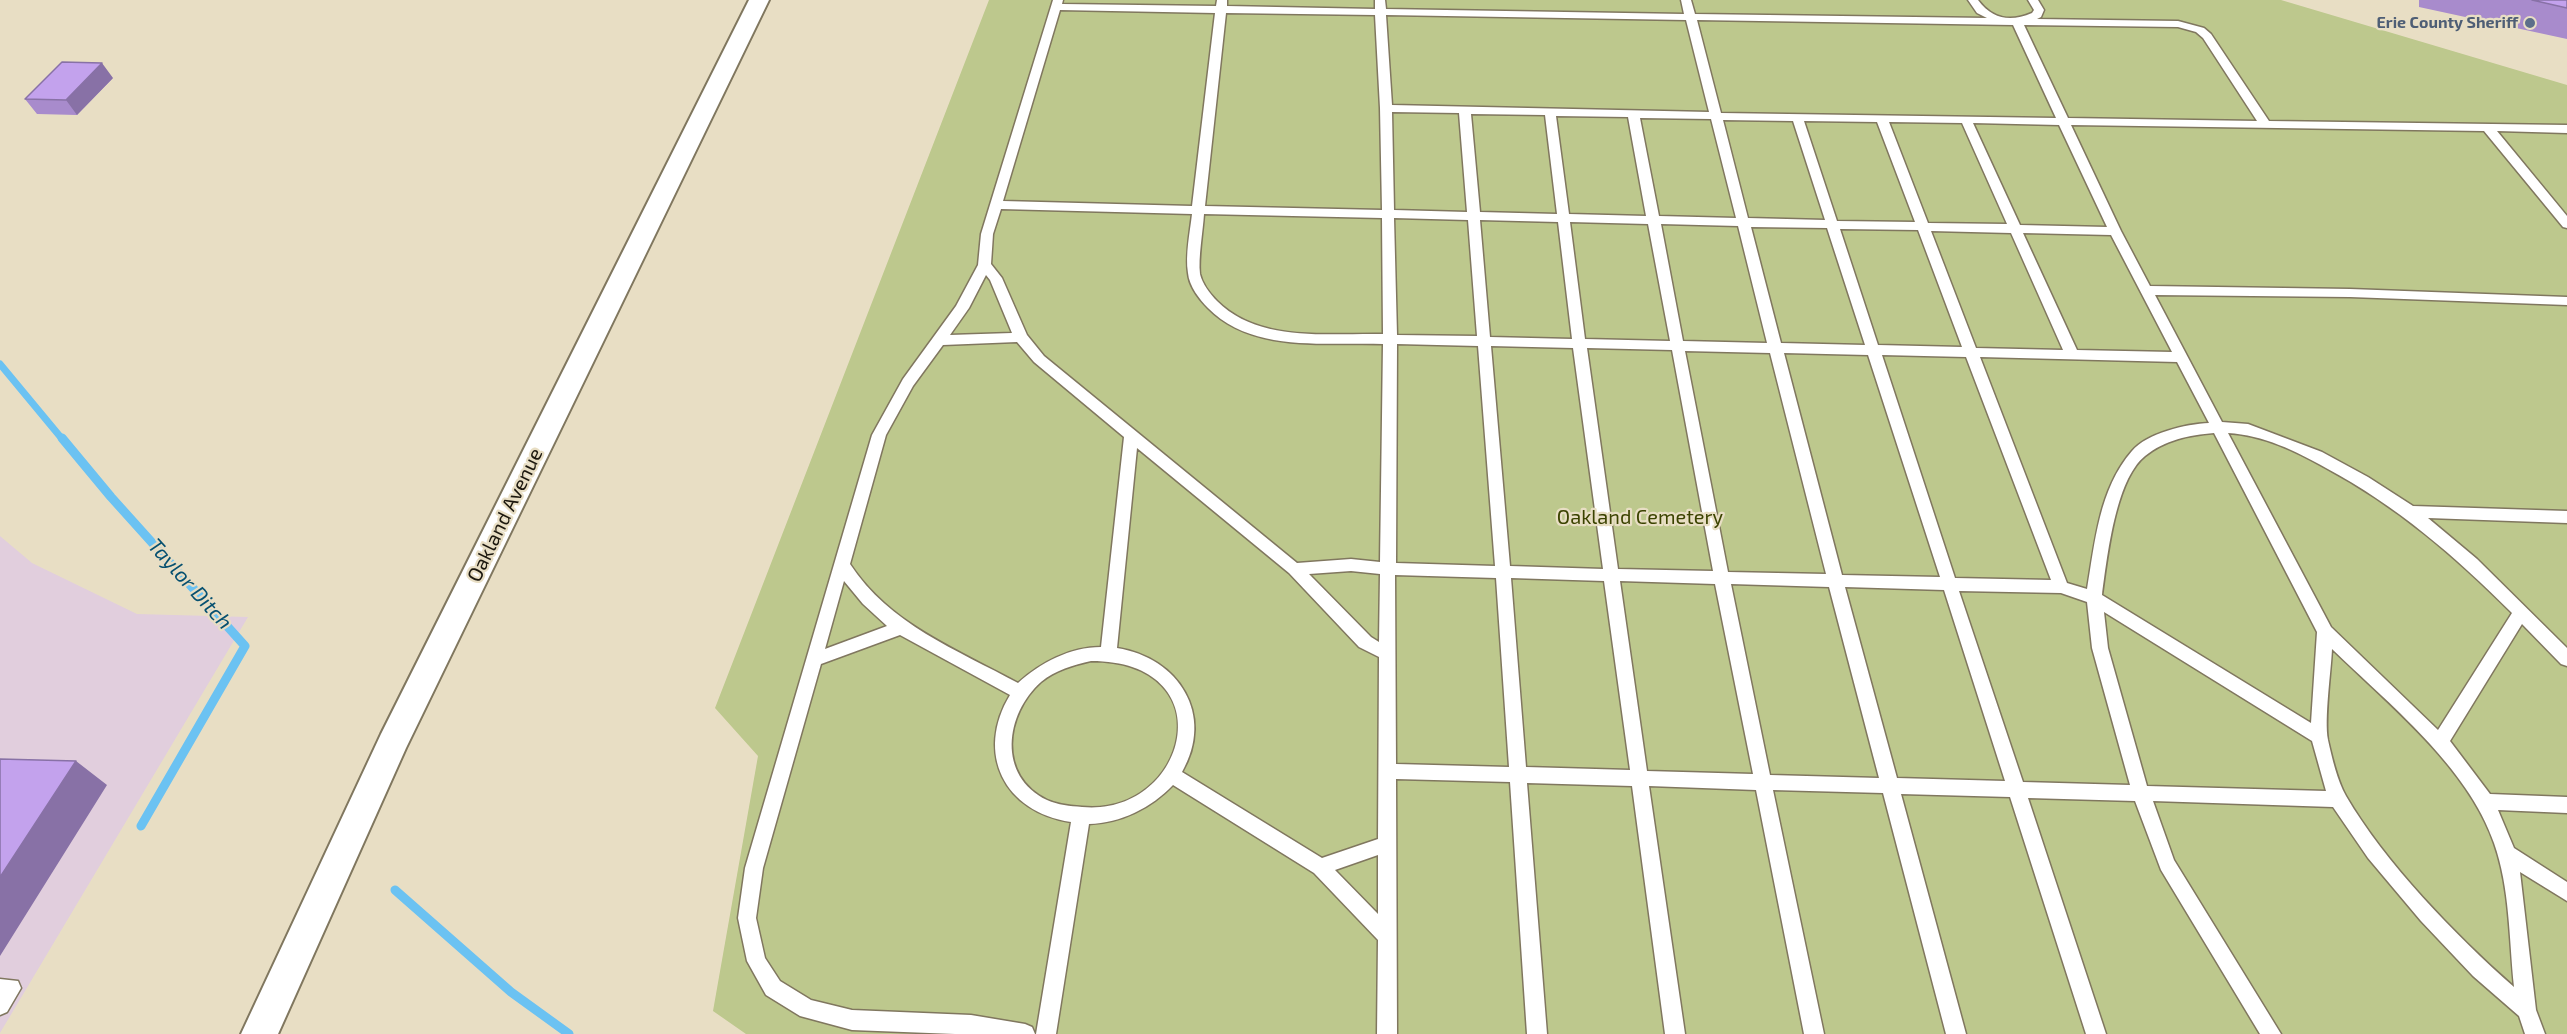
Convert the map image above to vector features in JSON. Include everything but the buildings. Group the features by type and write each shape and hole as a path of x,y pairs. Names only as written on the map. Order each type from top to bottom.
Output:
{"street":[{"name":"Oakland Avenue","path":"259,1034 392,744 759,0"}],"lane":[{"path":"1380,5 1393,0"},
{"path":"1686,0 1836,583 1956,1034"},
{"path":"1973,0 1981,11 1989,16 2017,22 2037,15 2039,10 2033,0"},
{"path":"1025,1034 971,1025 852,1020 807,1009 773,988 756,961 747,918 754,868 879,435 908,383 962,308 984,265 987,234 1057,3 1380,5 1691,16 2178,24 2200,30 2207,36 2264,122"},
{"path":"1221,4 1198,210 1194,274 1205,297 1226,318 1256,332 1291,337 2182,357"},
{"path":"1380,5 1386,108 1390,339 1387,654 1388,1034"},
{"path":"2017,22 2115,231 2325,632 2440,742 2485,802 2506,853 2512,875 2526,1010 2535,1034"},
{"path":"1386,108 1716,116 2264,122 2567,129"},
{"path":"1465,110 1519,774 1537,1034"},
{"path":"1550,112 1579,342 1675,1034"},
{"path":"1633,113 1722,579 1814,1034"},
{"path":"1797,116 2096,1034"},
{"path":"1881,117 1973,352 2061,588"},
{"path":"1965,118 2072,354"},
{"path":"2487,127 2567,224"},
{"path":"996,206 2115,231"},
{"path":"984,265 996,278 1021,338 1039,359 1294,569 1365,642 1387,654"},
{"path":"2147,290 2350,293 2567,301"},
{"path":"941,340 1021,338"},
{"path":"2271,1034 2167,864 2140,791 2100,648 2094,598 2105,522 2120,481 2138,453 2163,438 2193,429 2218,427 2248,429 2300,448 2363,481 2410,512 2472,563 2567,659"},
{"path":"1108,654 1131,435"},
{"path":"2410,512 2567,517"},
{"path":"842,565 856,588 884,616 901,628 1020,692"},
{"path":"1294,569 1351,565 1389,569 1503,573 2061,588 2094,598 2319,737"},
{"path":"2440,742 2521,612"},
{"path":"816,659 901,628"},
{"path":"2325,632 2319,737 2327,770 2338,799 2374,852 2428,915 2480,969 2526,1010"},
{"path":"1091,654 1120,655 1146,663 1168,679 1183,700 1188,726 1184,754 1171,776 1144,800 1114,813 1081,817 1050,810 1024,795 1008,772 1001,746 1005,720 1020,692 1037,676 1063,661 1091,654"},
{"path":"1387,771 2140,791 2338,799"},
{"path":"1171,776 1320,867 1388,937"},
{"path":"2485,802 2567,805"},
{"path":"1046,1034 1081,817"},
{"path":"1320,867 1387,844"},
{"path":"2506,853 2567,892"},
{"path":"0,988 11,988 0,1005"}],"shaded area":[{"path":"0,536 32,563 137,614 248,617 0,1033"}],"green space":[{"name":"Oakland Cemetery","path":"989,0 2281,0 2567,85 2567,1034 746,1034 713,1011 758,756 715,708"}],"waterway":[{"name":"Taylor Ditch","path":"0,364 63,440"},
{"name":"Taylor Ditch","path":"62,438 111,497 245,646 141,826"},
{"path":"395,890 511,992 569,1034"}],"place":[{"name":"Erie County Sheriff","path":"2530,23"}]}
